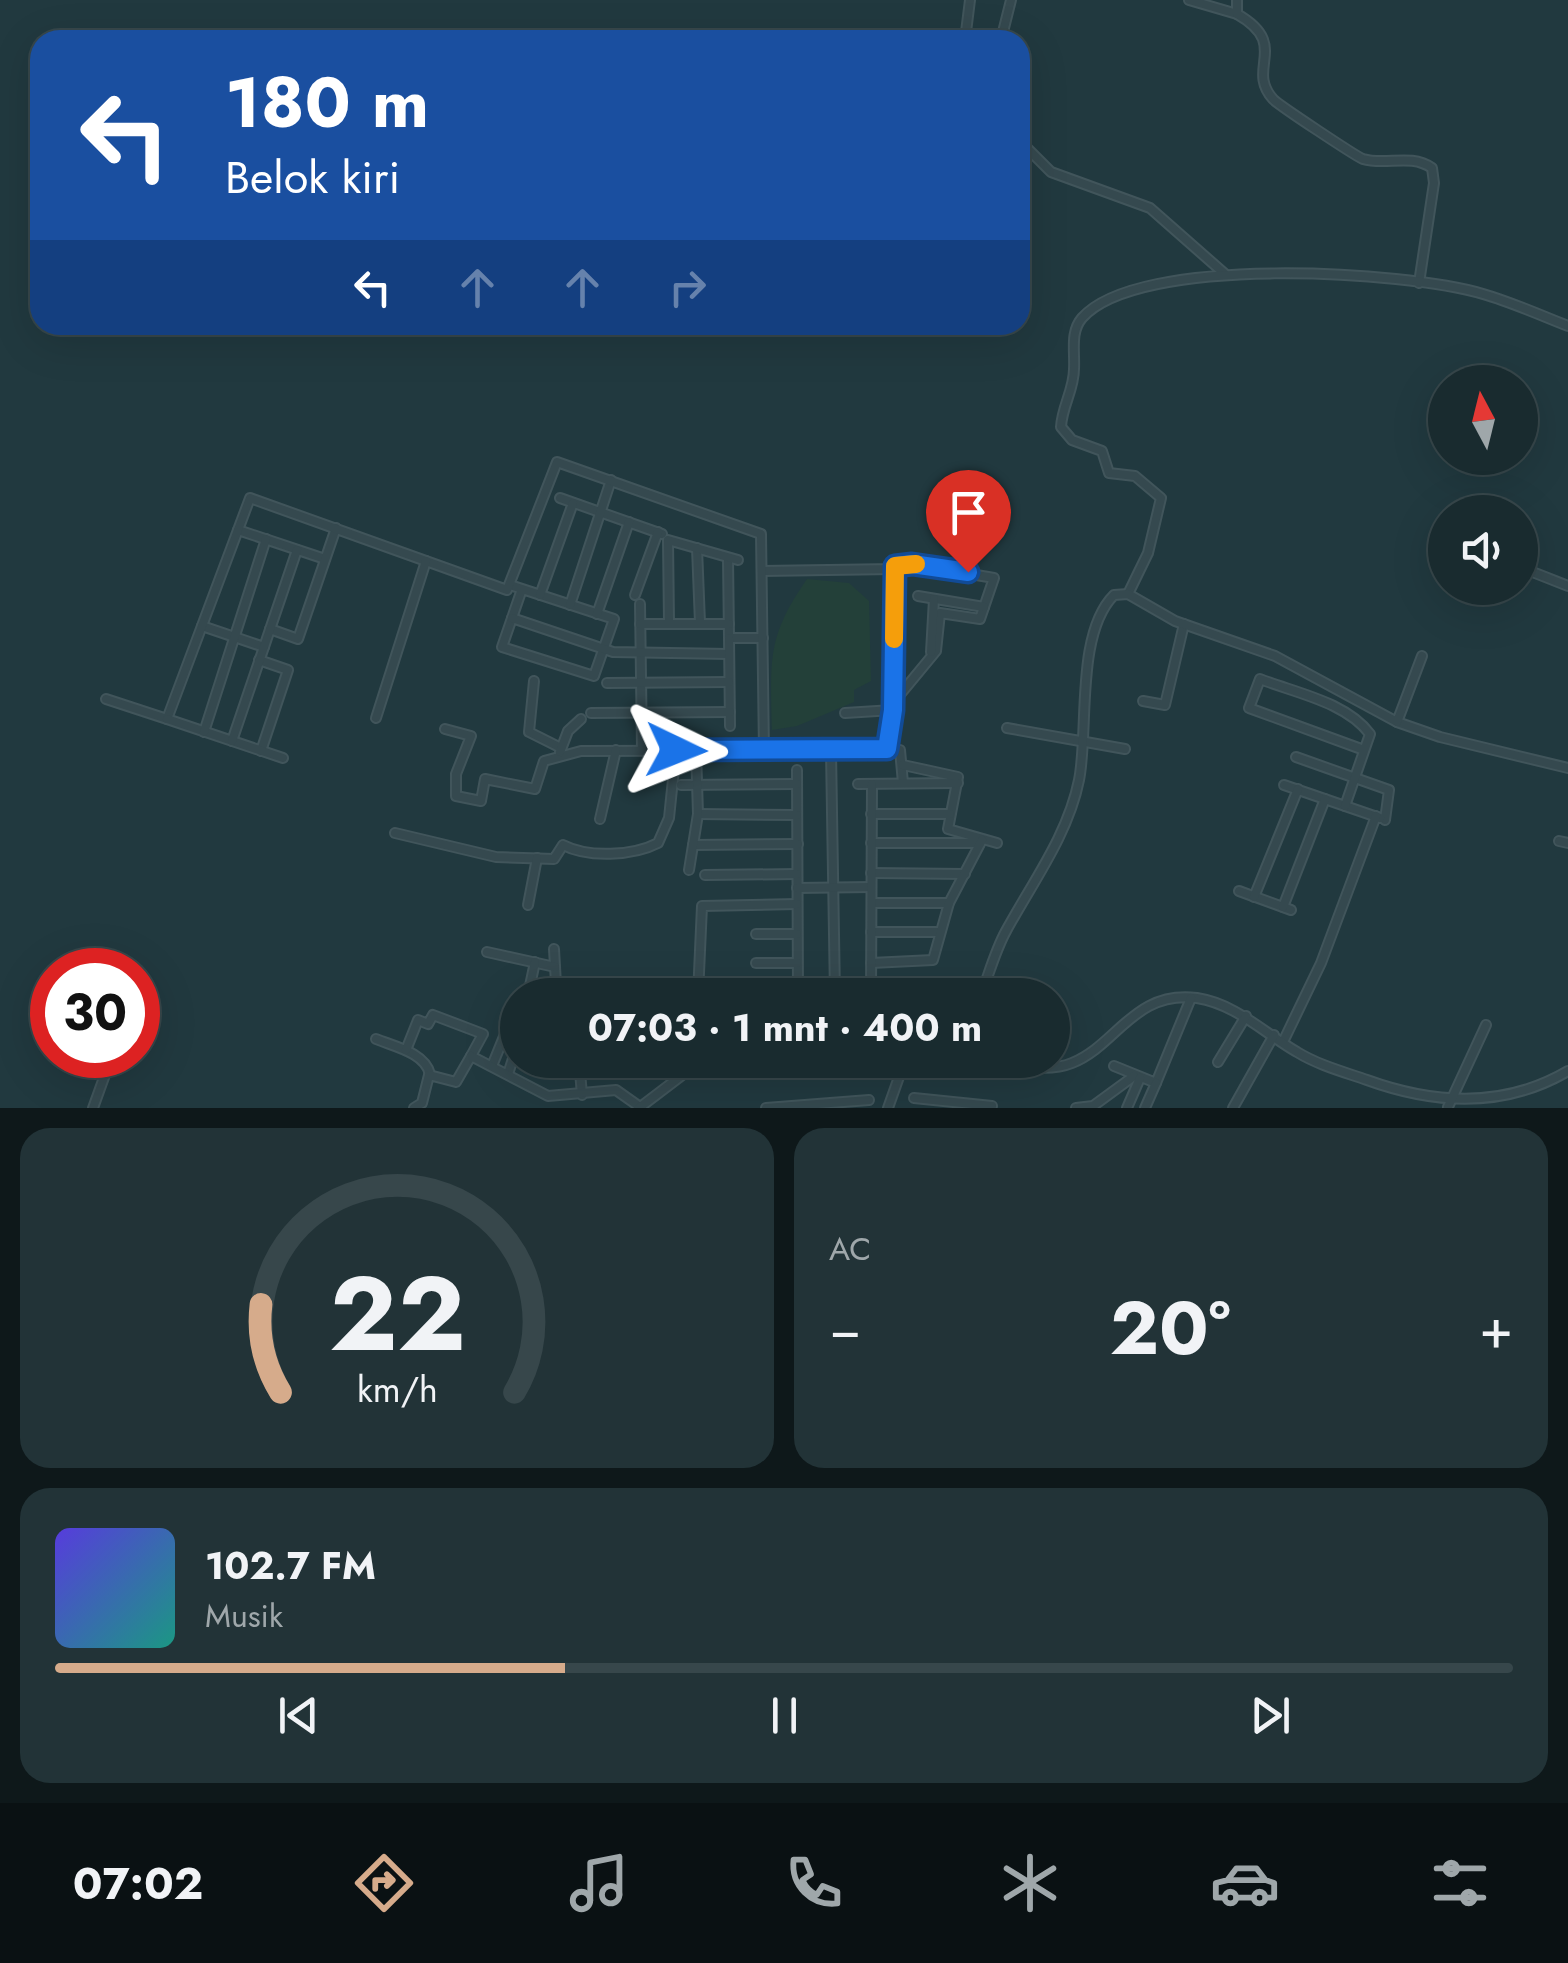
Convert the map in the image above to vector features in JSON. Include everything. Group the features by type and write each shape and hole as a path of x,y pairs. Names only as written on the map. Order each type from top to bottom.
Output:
{"street":[{"path":"966,30 970,0"},
{"path":"1003,30 1011,0"},
{"path":"1189,0 1236,14 1260,30 1265,40 1264,72 1273,100 1357,156 1418,161 1432,168 1434,183 1419,283"},
{"path":"1236,14 1237,0"},
{"path":"1030,151 1051,172 1150,208 1189,238 1224,274"},
{"path":"1128,594 1148,553 1161,498 1135,476 1110,473 1102,452 1065,434 1062,408 1072,380 1074,335 1079,321 1090,310 1120,295 1187,276 1224,274 1419,283 1482,294 1568,326"},
{"path":"167,720 250,498 508,590 557,462 760,532 764,752"},
{"path":"570,604 611,480"},
{"path":"560,498 660,533 637,599 642,750"},
{"path":"540,595 573,503"},
{"path":"597,614 628,522"},
{"path":"270,629 298,639 336,528"},
{"path":"238,530 325,560"},
{"path":"668,623 668,542 672,538 733,559 730,726"},
{"path":"204,732 266,540"},
{"path":"698,548 700,623"},
{"path":"232,741 297,550"},
{"path":"376,718 426,560"},
{"path":"762,571 894,569 899,564 912,564 993,577 978,620 941,612 936,650 893,707 846,713"},
{"path":"887,749 893,707 894,569"},
{"path":"1538,574 1568,586"},
{"path":"510,585 614,619 594,676 502,647 522,589"},
{"path":"988,978 1005,933 1058,838 1080,779 1085,679 1104,609 1114,595 1128,594 1184,624 1275,656 1397,722 1568,768"},
{"path":"918,596 984,607"},
{"path":"931,657 934,599"},
{"path":"512,618 604,648 640,653 729,654"},
{"path":"640,624 729,624"},
{"path":"1144,701 1165,706 1184,624"},
{"path":"202,626 264,648"},
{"path":"729,638 763,638"},
{"path":"1397,722 1422,656"},
{"path":"259,660 288,670 261,751"},
{"path":"1345,806 1370,734 1359,720 1260,679 1250,708 1364,750"},
{"path":"534,681 529,732 560,752"},
{"path":"607,683 729,682"},
{"path":"106,699 283,758"},
{"path":"591,713 730,712"},
{"path":"560,752 568,731 581,719"},
{"path":"1006,728 1081,738 1125,750"},
{"path":"445,729 470,736 456,774 456,796 462,800 481,801 485,779 536,788 544,761 560,752 901,750 903,783"},
{"path":"600,819 616,750"},
{"path":"395,833 461,851 537,858 556,858 563,846 630,853 658,843 669,818 676,750"},
{"path":"688,870 698,814 696,750"},
{"path":"831,751 835,978"},
{"path":"1283,1042 1384,819 1389,790 1296,757"},
{"path":"903,765 956,776 950,831 981,841"},
{"path":"796,770 797,978"},
{"path":"858,784 958,783"},
{"path":"681,785 797,784"},
{"path":"871,978 872,784"},
{"path":"1284,784 1384,819"},
{"path":"1254,897 1298,789"},
{"path":"1240,891 1287,909 1325,799"},
{"path":"698,814 797,815"},
{"path":"871,814 950,814"},
{"path":"871,962 932,961 949,903 981,841"},
{"path":"872,843 997,843"},
{"path":"693,846 798,844"},
{"path":"528,905 537,858"},
{"path":"871,873 965,874"},
{"path":"705,875 797,874"},
{"path":"797,888 871,887"},
{"path":"872,902 949,903"},
{"path":"699,978 702,906 797,904"},
{"path":"871,932 939,932"},
{"path":"756,934 797,934"},
{"path":"554,949 556,978"},
{"path":"487,952 556,966"},
{"path":"532,978 535,962"},
{"path":"756,963 797,964"},
{"path":"1145,1108 1191,998"},
{"path":"1070,1064 1147,1007 1191,998 1331,1067 1448,1107 1504,1104 1568,1070"},
{"path":"406,1050 418,1020 428,1024 433,1015 483,1034 456,1082 430,1074"},
{"path":"1218,1062 1243,1021"},
{"path":"1448,1107 1486,1025"},
{"path":"376,1039 406,1050 428,1065 430,1074 422,1103 414,1108"},
{"path":"1233,1108 1272,1039"},
{"path":"492,1066 500,1046"},
{"path":"471,1056 500,1070"},
{"path":"1114,1066 1156,1083"},
{"path":"1076,1108 1095,1107 1137,1077"},
{"path":"1127,1108 1137,1077"},
{"path":"93,1108 104,1078"},
{"path":"515,1078 548,1096 616,1090 640,1108 678,1078"},
{"path":"581,1078 582,1095"},
{"path":"888,1108 900,1078"},
{"path":"914,1098 924,1104 988,1106"},
{"path":"766,1108 869,1100"}],"green space":[{"path":"807,579 849,583 869,601 871,681 854,690 854,702 797,726 772,730 774,650 784,618"}],"slow traffic":[{"path":"894,639 895,566 916,564"}],"route":[{"path":"676,750 887,749 893,710 895,566 912,564 968,572"}]}
